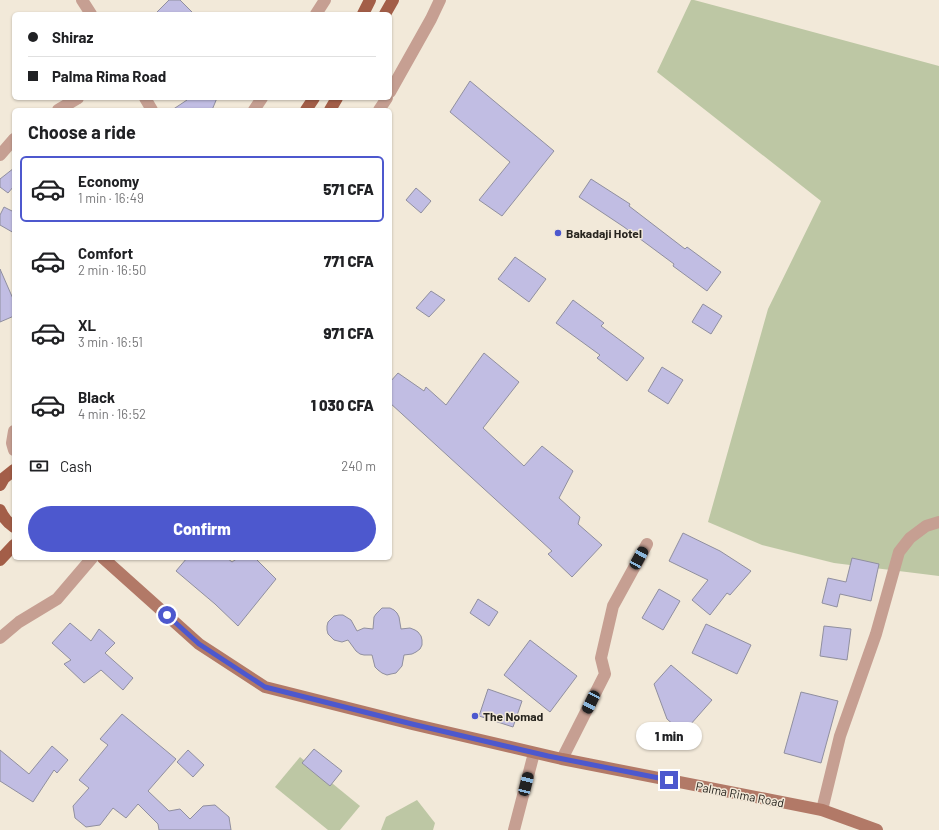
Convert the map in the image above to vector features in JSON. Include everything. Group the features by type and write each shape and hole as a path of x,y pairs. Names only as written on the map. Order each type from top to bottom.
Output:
{"main road":[{"path":"364,12 370,0"},
{"path":"386,12 393,0"},
{"path":"1,479 12,471"},
{"path":"0,510 7,521 12,525"},
{"path":"0,560 12,547"}],"street":[{"path":"82,0 90,12"},
{"path":"317,12 325,0"},
{"path":"392,88 440,0"},
{"path":"61,108 75,100"},
{"path":"0,155 12,141"},
{"path":"822,810 840,736 876,634 899,552 910,538 926,526 939,522"},
{"path":"562,760 605,674 601,658 613,606 647,544"},
{"path":"0,638 19,622 57,599 90,560"},
{"name":"Palma Rima Road","path":"105,560 199,644 265,687 562,760 822,810 877,830"},
{"path":"514,830 534,753"}],"green space":[{"path":"691,0 939,66 939,576 834,563 762,545 708,522 768,309 821,201 657,72"},
{"path":"300,757 360,806 340,830 328,830 275,787"},
{"path":"417,800 435,823 433,830 381,830 386,817"}],"building":[{"path":"169,0 180,0 192,12 157,12"},
{"path":"470,81 554,151 502,216 479,200 510,162 450,112"},
{"path":"187,100 216,100 213,108 175,108"},
{"path":"12,170 12,188 8,193 0,187 0,179"},
{"path":"591,179 630,204 629,206 685,249 687,247 721,272 707,291 673,266 674,264 624,227 579,197"},
{"path":"416,188 431,201 421,213 406,200"},
{"path":"4,207 12,211 12,232 0,225 0,215"},
{"path":"515,257 546,279 529,302 498,279"},
{"path":"0,269 12,296 12,317 0,322"},
{"path":"431,291 445,300 429,317 416,308"},
{"path":"573,300 604,323 601,326 644,358 627,381 597,358 600,355 556,323"},
{"path":"703,304 722,316 711,334 692,322"},
{"path":"484,353 519,382 483,428 524,466 542,446 573,471 559,498 580,517 578,524 602,545 572,577 548,554 552,551 392,405 392,380 398,373 424,391 426,387 446,405"},
{"path":"662,367 683,380 668,404 648,391"},
{"path":"683,533 720,551 751,571 730,595 727,593 710,615 692,600 708,580 669,561"},
{"path":"852,558 879,564 871,601 840,594 837,607 822,603 828,578 846,582"},
{"path":"185,560 230,560 232,562 235,560 257,560 276,579 238,626 176,571"},
{"path":"659,589 680,601 663,630 642,618"},
{"path":"478,599 498,612 489,626 470,613"},
{"path":"382,608 390,608 394,610 399,617 401,629 410,628 415,630 421,636 422,640 420,649 412,654 404,655 402,666 396,673 387,675 375,667 372,655 360,654 348,640 342,642 334,640 328,634 327,630 328,622 334,616 339,615 343,615 351,620 357,631 364,628 373,629 374,617"},
{"path":"70,623 91,641 99,629 115,643 105,653 133,678 123,690 101,670 84,683 64,664 71,660 52,643"},
{"path":"706,624 751,645 737,674 692,653"},
{"path":"824,626 851,629 847,660 820,656"},
{"path":"530,640 577,676 550,712 504,675"},
{"path":"671,665 712,700 683,733 667,719 654,684"},
{"path":"488,689 522,701 513,727 479,716"},
{"path":"801,692 838,701 821,763 784,753"},
{"path":"122,714 176,759 148,791 169,811 180,809 190,819 203,806 215,805 229,817 231,830 159,830 158,824 138,804 126,818 113,808 100,825 86,827 75,818 73,806 89,788 79,780 108,745 100,739"},
{"path":"52,746 68,760 57,773 54,770 33,802 0,781 0,750 29,774"},
{"path":"314,749 342,771 330,786 302,763"},
{"path":"188,750 204,765 193,777 177,762"}],"place":[{"name":"Bakadaji Hotel","path":"558,233"},
{"name":"The Nomad","path":"475,716"}],"route":[{"path":"167,615 199,644 265,687 562,760 669,780"}]}
